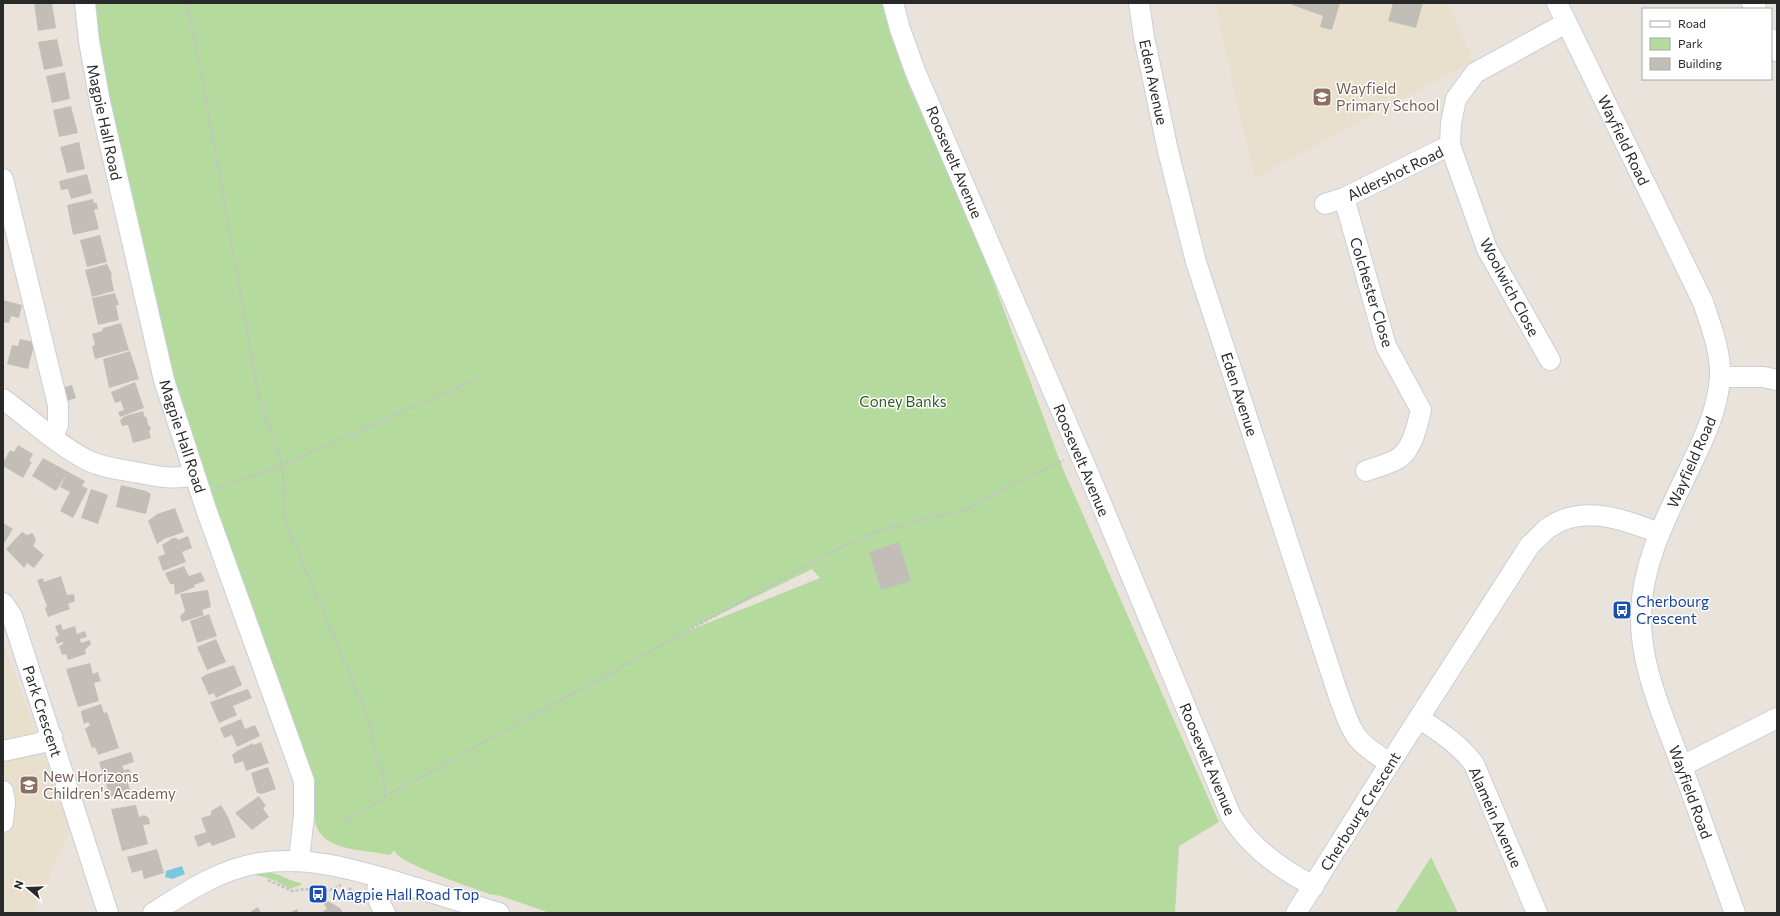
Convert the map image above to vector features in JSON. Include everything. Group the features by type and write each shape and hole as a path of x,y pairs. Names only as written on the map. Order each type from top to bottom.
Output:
{"street":[{"name":"Magpie Hall Road","path":"85,3 98,95 164,380 197,483 304,781 304,815 299,860"},
{"name":"Roosevelt Avenue","path":"893,3 900,29 915,71 1079,454 1231,816 1246,836 1262,851 1289,872 1314,886"},
{"name":"Eden Avenue","path":"1139,3 1144,37 1168,151 1196,262 1337,689 1350,727 1357,739 1371,751 1390,763"},
{"name":"Wayfield Road","path":"1556,3 1702,302 1713,331 1720,377 1716,404 1708,429 1659,533 1649,564 1641,612 1642,641 1648,674 1735,913"},
{"name":"Aldershot Road","path":"1325,204 1344,198 1450,145 1451,123 1456,99 1475,73 1566,23"},
{"path":"1772,41 1777,51"},
{"name":"Woolwich Close","path":"1450,145 1487,249 1550,360"},
{"path":"3,179 58,405 58,425 53,436"},
{"name":"Colchester Close","path":"1344,198 1386,346 1421,410 1416,432 1409,446 1399,458 1366,471"},
{"path":"1720,377 1764,377 1777,380"},
{"path":"3,399 78,455 101,465 197,483"},
{"name":"Cherbourg Crescent","path":"1296,913 1530,545 1548,528 1564,519 1597,515 1614,517 1659,533"},
{"name":"Park Crescent","path":"3,603 12,616 108,913"},
{"name":"Alamein Avenue","path":"1419,718 1453,740 1474,764 1537,913"},
{"path":"1682,766 1777,718"},
{"path":"3,751 40,743 52,736"},
{"path":"3,791 5,811 3,822"},
{"path":"153,913 203,882 232,871 259,863 299,860 347,867 499,913"},
{"path":"379,877 376,892 377,899 385,913"}],"path":[{"path":"187,3 202,76 259,398 282,465 285,521 372,725 374,753 383,772 385,788 384,798"},
{"path":"197,483 215,489 282,465 481,377"},
{"path":"342,823 384,798 836,550 878,531 968,509 1011,485 1079,454"},
{"path":"265,879 292,891 305,890 326,892 344,885 364,901"}],"shaded area":[{"name":"Wayfield Primary School","path":"1216,3 1448,3 1474,61 1255,178 1223,42"},
{"name":"New Horizons Children's Academy","path":"3,642 71,828 33,913 3,913"}],"green space":[{"name":"Coney Banks","path":"91,3 885,3 907,80 938,151 946,154 1062,467 1219,822 1179,846 1175,913 550,913 501,896 489,894 437,875 408,862 399,856 394,850 390,855 349,849 330,842 322,836 316,825 313,804 191,440 138,251","holes":["812,569 820,578 685,632"]},
{"path":"1431,857 1458,913 1395,913"},
{"path":"270,873 278,874 301,883 301,885 290,889 271,879 256,875"}],"water":[{"path":"182,866 185,874 172,879 165,877 166,871"}],"building":[{"path":"34,3 52,3 56,28 38,31"},
{"path":"1293,3 1340,3 1332,30 1320,27 1323,16 1292,5"},
{"path":"1393,3 1423,3 1416,28 1388,21"},
{"path":"57,39 63,66 44,70 38,42"},
{"path":"65,72 70,99 52,103 46,76"},
{"path":"71,106 78,133 59,137 53,110"},
{"path":"79,142 85,169 67,173 60,147"},
{"path":"87,174 92,193 71,199 68,189 61,190 59,181"},
{"path":"93,199 94,203 97,203 98,209 94,210 99,229 73,235 67,205"},
{"path":"100,235 107,262 87,267 80,240"},
{"path":"107,264 112,274 111,276 114,291 92,297 85,270"},
{"path":"115,293 119,305 116,305 119,320 98,325 92,298"},
{"path":"3,300 22,305 19,318 11,316 9,323 3,322"},
{"path":"121,323 129,350 95,359 92,346 95,345 92,334 102,331 103,328"},
{"path":"20,339 35,342 28,369 7,364 12,345 18,346"},
{"path":"130,351 139,379 109,388 103,359"},
{"path":"135,382 144,408 120,417 118,412 124,410 121,401 115,403 111,392"},
{"path":"72,385 76,398 64,402 59,389"},
{"path":"143,411 151,429 149,431 151,438 133,443 128,425 122,426 120,420 125,416"},
{"path":"18,445 33,454 29,461 32,462 23,478 3,466 3,463 10,450 14,452"},
{"path":"43,458 85,481 82,486 88,489 73,518 60,511 70,492 60,487 66,475 56,491 32,476"},
{"path":"121,485 146,491 151,494 146,514 116,507"},
{"path":"91,489 108,495 98,524 81,518"},
{"path":"175,508 184,532 164,539 157,544 148,521 157,514"},
{"path":"3,523 13,529 3,545"},
{"path":"22,532 27,535 32,533 34,535 36,541 33,546 44,555 34,568 27,563 24,568 6,549"},
{"path":"188,536 192,548 182,552 186,562 163,571 158,557 165,554 162,545 173,538 177,538 178,540"},
{"path":"899,542 911,581 881,590 869,552"},
{"path":"184,566 189,576 201,572 205,581 194,585 195,587 175,595 174,584 170,584 165,573"},
{"path":"61,576 67,595 74,594 75,601 68,604 70,609 48,617 45,608 47,606 37,580 43,578 44,582"},
{"path":"208,590 211,607 202,610 204,615 182,622 180,616 185,611 180,594"},
{"path":"209,614 217,636 197,643 190,621"},
{"path":"61,624 63,630 75,626 77,634 85,631 87,637 80,639 81,643 90,640 91,644 85,650 86,654 68,660 66,654 62,655 59,646 63,644 63,642 57,644 55,637 59,636 55,626"},
{"path":"216,639 226,662 207,670 197,647"},
{"path":"90,663 93,674 98,672 101,681 94,683 99,701 78,707 66,669"},
{"path":"234,665 242,685 216,698 214,693 209,695 201,678 207,674"},
{"path":"248,689 252,698 233,706 237,715 219,723 210,702"},
{"path":"101,704 104,713 107,712 119,748 98,755 95,747 92,748 85,729 90,725 88,722 84,724 81,711"},
{"path":"241,719 245,729 255,725 260,736 237,747 232,735 224,738 220,728"},
{"path":"261,742 269,763 246,771 243,761 235,764 232,755 253,743 253,745"},
{"path":"131,752 134,762 122,766 124,770 130,770 132,777 127,780 130,790 110,797 99,762"},
{"path":"268,767 276,789 262,794 257,793 251,773"},
{"path":"259,796 266,806 263,808 269,817 252,830 235,813"},
{"path":"136,805 139,817 144,815 149,818 150,824 143,825 148,844 122,851 111,809"},
{"path":"221,805 228,817 236,837 212,846 210,842 198,847 194,836 206,832 201,818 211,815 211,811"},
{"path":"157,849 164,873 144,879 142,870 132,873 127,857"},
{"path":"328,901 340,908 343,913 320,913 327,909 324,904"},
{"path":"258,907 261,913 253,913 251,911"},
{"path":"297,909 299,913 289,913"}],"place":[{"name":"Wayfield Primary School","path":"1322,97"},
{"name":"Cherbourg Crescent","path":"1622,610"},
{"name":"New Horizons Children's Academy","path":"29,785"},
{"name":"Magpie Hall Road Top","path":"318,894"}]}
